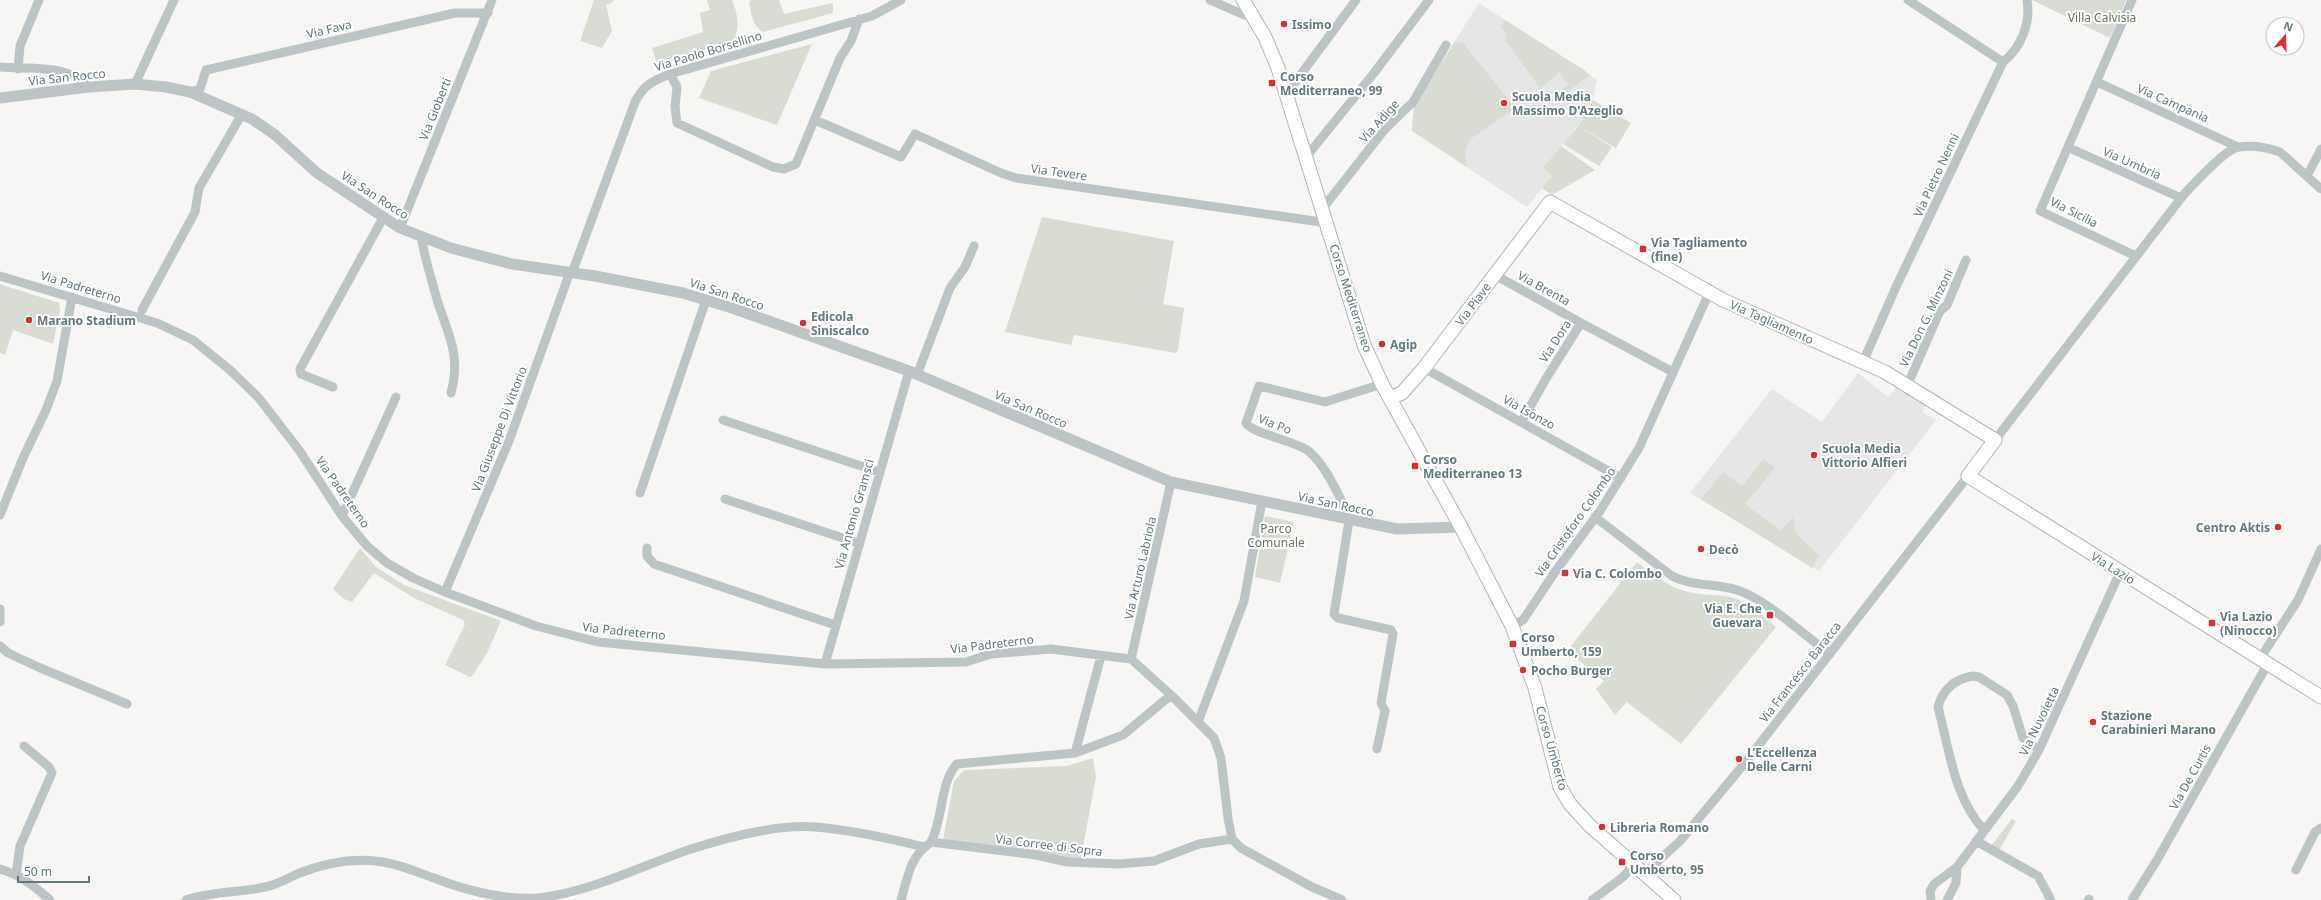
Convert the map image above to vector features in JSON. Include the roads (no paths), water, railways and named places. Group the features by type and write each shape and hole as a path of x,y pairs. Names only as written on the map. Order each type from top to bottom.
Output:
{"main road":[{"name":"Corso Mediterraneo","path":"1242,0 1265,37 1286,93 1328,223 1346,291 1364,344 1382,384 1461,527 1512,626"},
{"name":"Via Tagliamento","path":"1550,202 1709,293 1863,362 1907,386 1995,440"},
{"name":"Via Piave","path":"1390,398 1402,393 1424,368 1550,202"},
{"path":"1968,476 1995,440"},
{"name":"Via Lazio","path":"1968,476 2321,697"},
{"name":"Corso Umberto","path":"1512,626 1535,688 1560,787 1570,804 1589,825 1633,866 1674,900"}],"street":[{"path":"18,69 18,54 39,0"},
{"path":"135,84 174,0"},
{"name":"Via Gioberti","path":"400,228 492,0"},
{"name":"Via Paolo Borsellino","path":"571,272 634,102 642,89 653,80 670,74 872,16 901,0"},
{"path":"1210,0 1244,14 1251,14"},
{"path":"1286,93 1356,0"},
{"path":"1306,156 1374,74 1429,0"},
{"path":"1908,0 2002,62"},
{"name":"Via Pietro Nenni","path":"1863,362 1896,287 2002,62 2015,50 2028,21 2027,0"},
{"path":"2071,147 2132,0"},
{"name":"Via Fava","path":"190,92 200,89 206,70 455,13 488,13"},
{"path":"670,74 677,87 675,107 677,123 773,167 784,169 796,164 816,120 840,58 851,41 859,19"},
{"name":"Via Adige","path":"1323,208 1385,129 1413,102 1446,45"},
{"path":"0,67 18,69 54,69 80,78 89,87"},
{"name":"Via Campania","path":"2097,82 2238,146"},
{"name":"Via San Rocco","path":"0,98 89,87 135,84 166,87 190,92 242,114 274,134 317,173 382,218 400,228 451,248 512,264 571,272 683,293 706,300 912,373 1171,482 1349,521 1397,529 1461,527"},
{"path":"142,310 195,212 199,188 242,114"},
{"name":"Via Tevere","path":"816,120 901,157 915,134 1001,173 1016,178 1328,223"},
{"path":"1995,440 2181,198 2218,160 2238,146 2266,148 2280,152 2321,189"},
{"name":"Via Umbria","path":"2071,147 2181,198"},
{"name":"Via Sicilia","path":"2071,147 2040,211 2136,256"},
{"path":"2307,176 2321,149"},
{"path":"334,386 301,374 300,369 382,218"},
{"path":"421,237 438,302 452,338 455,372 451,393"},
{"name":"Via Antonio Gramsci","path":"825,664 879,472 912,373 950,288 965,267 974,246"},
{"name":"Via Don G. Minzoni","path":"1907,386 1940,311 1947,305 1966,260"},
{"name":"Via Giuseppe Di Vittorio","path":"445,592 509,441 571,272"},
{"name":"Via Brenta","path":"1495,275 1581,322"},
{"name":"Via Padreterno","path":"0,276 157,323 181,333 206,350 258,397 299,450 342,516 367,546 387,563 413,578 445,592 536,626 585,640 825,664 966,662 991,654 1051,649 1131,659"},
{"name":"Via Cristoforo Colombo","path":"1512,626 1523,620 1555,572 1595,517 1639,448 1709,293"},
{"path":"0,515 23,458 46,410 56,381 72,297"},
{"path":"640,493 706,300"},
{"name":"Via Dora","path":"1522,421 1581,322 1673,372"},
{"name":"Via Isonzo","path":"1424,368 1522,421 1621,478"},
{"name":"Via Po","path":"1349,521 1336,492 1308,451 1288,441 1251,428 1246,422 1259,386 1325,402 1382,384"},
{"path":"342,516 396,397"},
{"path":"723,420 879,472"},
{"name":"Via Francesco Baracca","path":"1643,875 1680,841 1830,654 1968,476"},
{"name":"Via Arturo Labriola","path":"1131,659 1171,482"},
{"path":"725,499 858,543"},
{"path":"1198,722 1244,600 1262,501"},
{"path":"1595,517 1672,576 1684,582 1736,590 1753,596 1830,654"},
{"path":"1349,521 1334,614 1338,618 1391,630 1393,634 1381,703 1385,711 1377,749"},
{"path":"647,548 647,556 654,564 835,625"},
{"path":"2263,662 2298,600 2321,549"},
{"name":"Via Nuvoletta","path":"1931,900 1930,891 1934,884 1957,867 2018,786 2040,750 2120,572"},
{"path":"0,609 0,622"},
{"path":"0,646 8,653 38,667 127,704"},
{"path":"1076,753 1101,656"},
{"path":"1131,659 1171,695 1214,738 1221,758 1232,839 1241,848 1312,887 1342,900"},
{"name":"Via De Curtis","path":"2132,900 2172,833 2263,662"},
{"path":"1984,830 1973,818 1960,792 1938,707 1941,695 1953,683 1973,676 2003,690 2013,706 2023,738 2040,750"},
{"path":"901,900 910,867 938,830 948,779 951,770 957,764 1076,753 1123,735 1171,695"},
{"path":"16,874 20,846 52,772 49,767 24,746"},
{"name":"Via Corree di Sopra","path":"186,900 202,896 268,887 314,868 335,862 368,860 399,865 449,884 494,896 538,898 556,895 606,881 708,844 785,828 814,826 876,834 928,845 1036,854 1067,862 1119,864 1154,861 1199,844 1232,839"},
{"path":"2296,870 2315,832 2321,828"},
{"path":"1976,842 2038,876 2051,900"},
{"path":"1592,900 1623,877 1633,866"},
{"name":"Via Nuvoletta","path":"1947,900 1956,882 1957,867"},
{"path":"0,869 16,874 34,886 50,900"}],"place":[{"name":"Issimo","path":"1284,24"},
{"name":"Corso Mediterraneo, 99","path":"1272,83"},
{"name":"Scuola Media Massimo D'Azeglio","path":"1504,103"},
{"name":"Via Tagliamento (fine)","path":"1643,249"},
{"name":"Marano Stadium","path":"29,320"},
{"name":"Edicola Siniscalco","path":"803,323"},
{"name":"Agip","path":"1382,344"},
{"name":"Scuola Media Vittorio Alfieri","path":"1814,455"},
{"name":"Corso Mediterraneo 13","path":"1415,466"},
{"name":"Centro Aktis","path":"2278,527"},
{"name":"Decò","path":"1701,549"},
{"name":"Via C. Colombo","path":"1565,573"},
{"name":"Via E. Che Guevara","path":"1770,615"},
{"name":"Via Lazio (Ninocco)","path":"2212,623"},
{"name":"Corso Umberto, 159","path":"1513,644"},
{"name":"Pocho Burger","path":"1523,670"},
{"name":"Stazione Carabinieri Marano","path":"2093,722"},
{"name":"L’Eccellenza Delle Carni","path":"1739,759"},
{"name":"Libreria Romano","path":"1602,827"},
{"name":"Corso Umberto, 95","path":"1622,862"}],"park label":[{"name":"Villa Calvisia","path":"2102,17"},
{"name":"Parco Comunale","path":"1276,535"}]}
